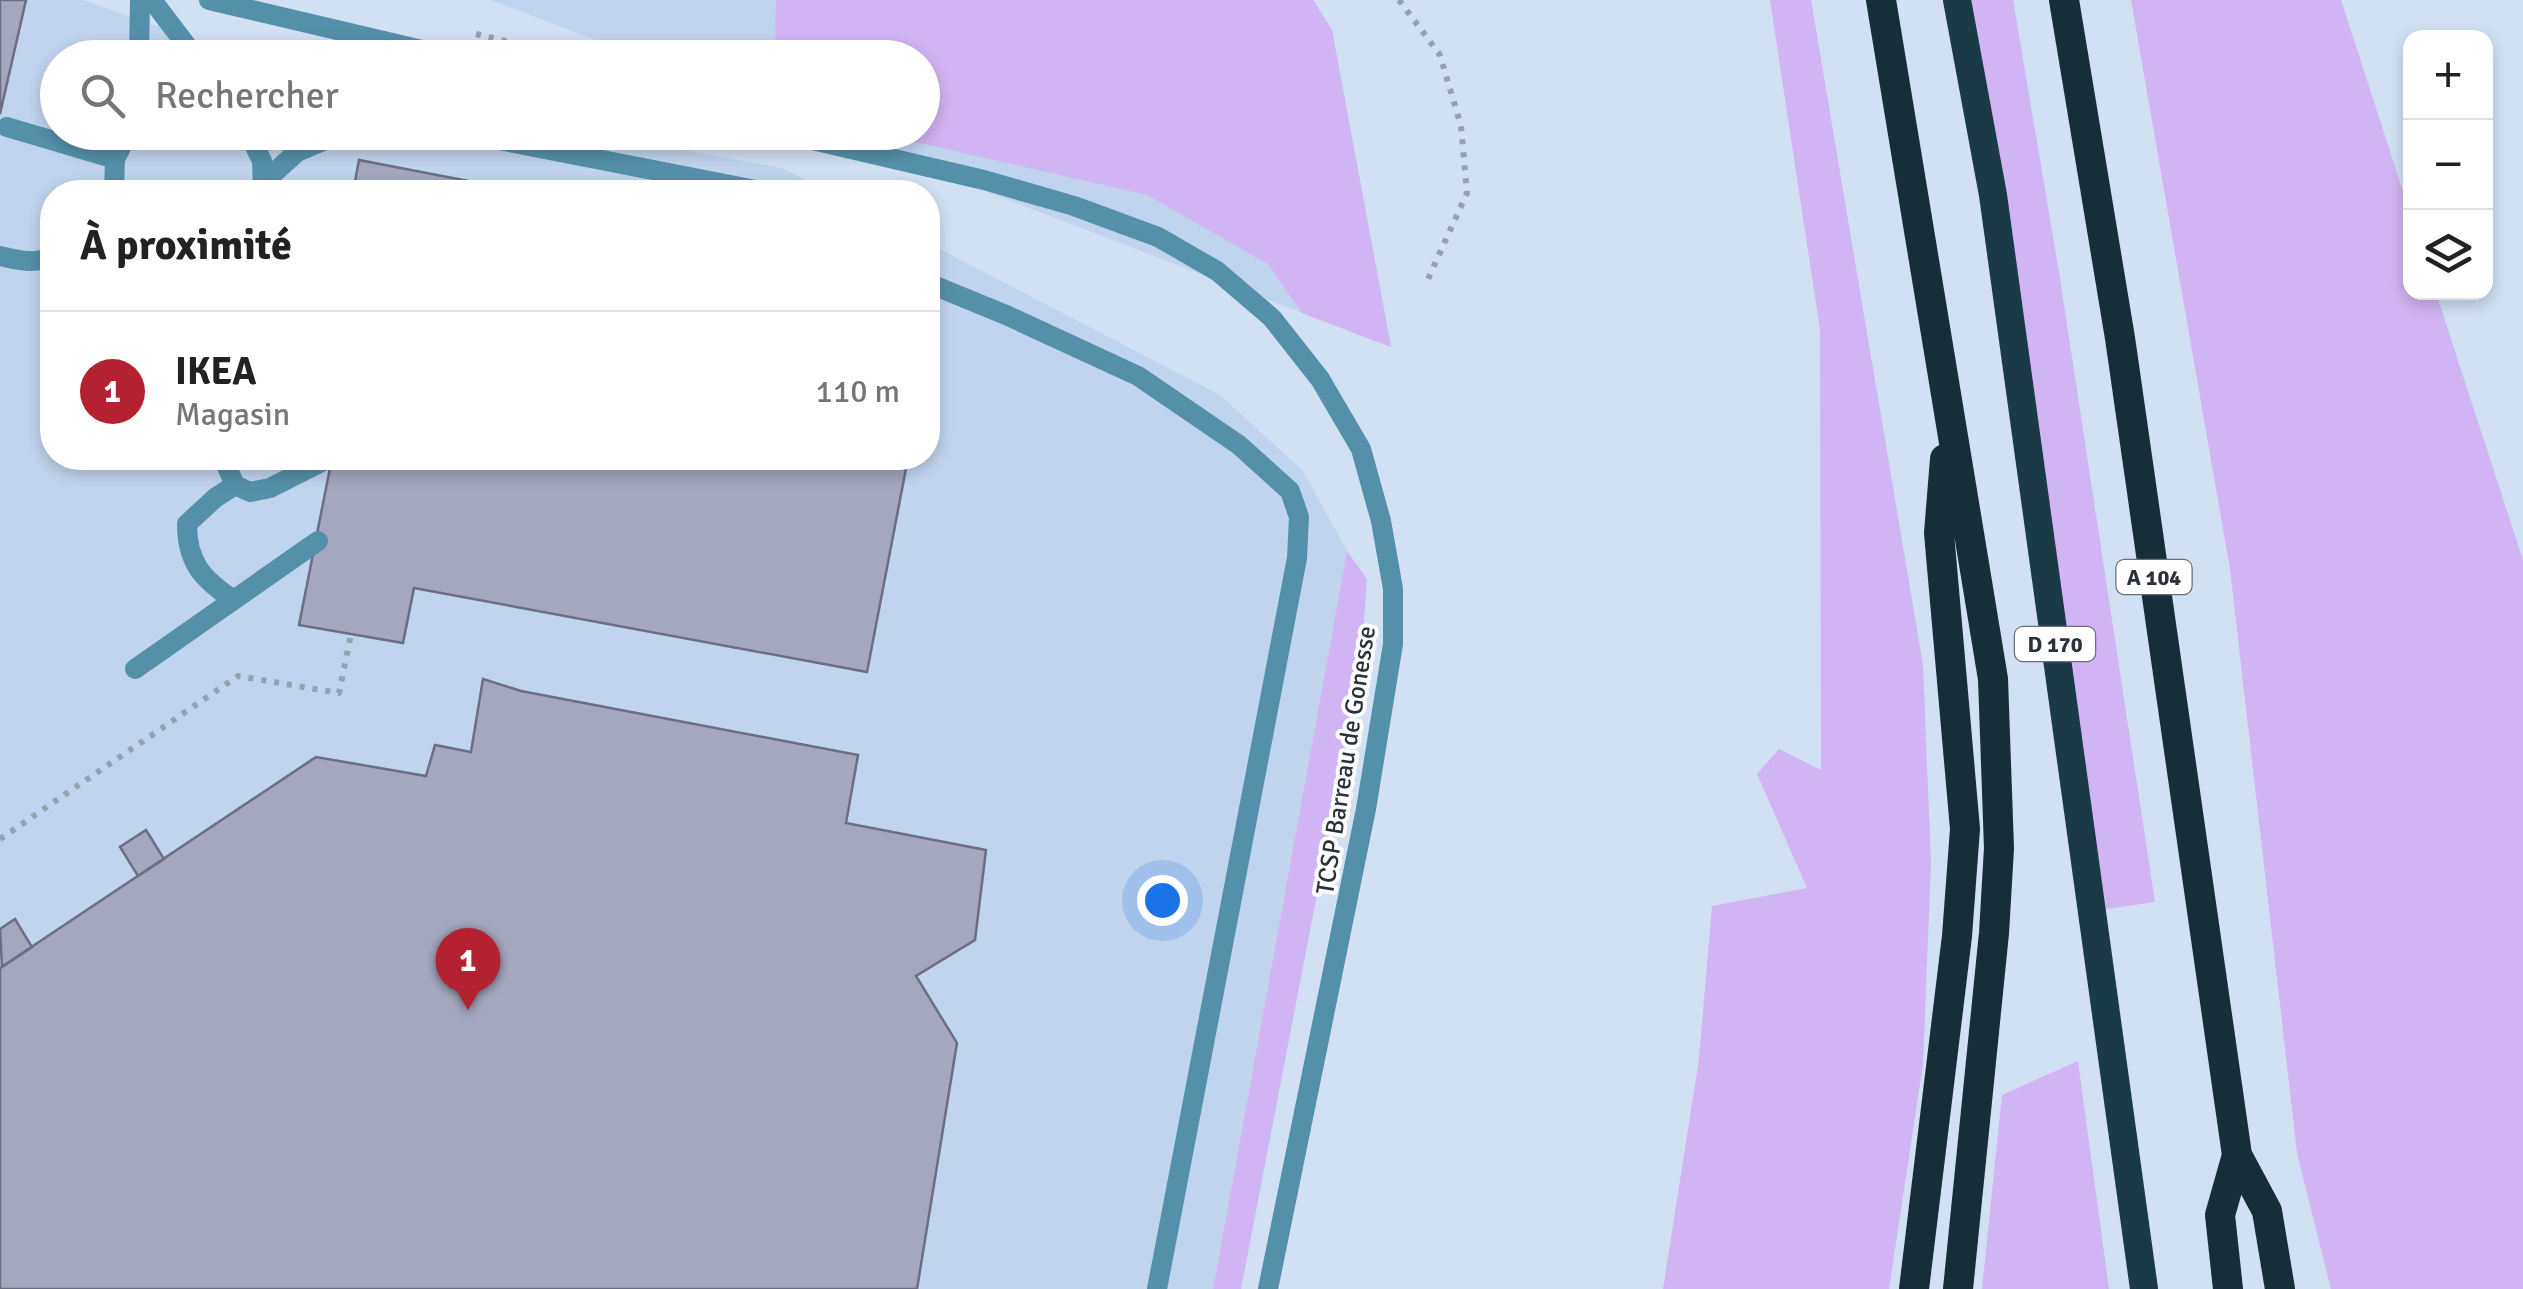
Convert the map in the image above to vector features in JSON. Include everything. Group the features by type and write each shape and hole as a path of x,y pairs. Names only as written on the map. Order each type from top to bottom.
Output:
{"highway":[{"path":"1881,0 1993,678 1999,848 1958,1289"},
{"name":"D 170","path":"1957,0 1993,195 2144,1289"},
{"name":"A 104","path":"2064,0 2120,338 2237,1156 2267,1211 2280,1289"},
{"path":"1914,1289 1957,936 1965,829 1939,532 1949,416"},
{"path":"2228,1289 2220,1215 2237,1156"}],"street":[{"path":"139,40 140,0"},
{"path":"152,0 182,40"},
{"path":"209,0 379,40"},
{"path":"7,127 40,137"},
{"path":"85,150 116,159"},
{"path":"115,180 120,150"},
{"path":"257,150 263,180"},
{"path":"270,180 301,150"},
{"path":"550,150 704,180"},
{"name":"TCSP Barreau de Gonesse","path":"855,150 1074,206 1158,237 1217,271 1272,318 1320,379 1362,449 1387,555 1394,644 1362,829 1268,1289"},
{"path":"0,256 26,262 40,260"},
{"path":"940,288 1138,376 1238,445 1290,491 1299,518 1297,558 1157,1289"},
{"path":"228,470 235,485 250,492 270,488 305,470"},
{"path":"234,600 208,584 187,548 187,524 235,485"},
{"path":"136,669 318,541"}],"path":[{"path":"1399,0 1440,55 1461,126 1467,193 1428,279"},
{"path":"0,838 238,676 339,693 350,634"}],"shaded area":[{"path":"0,0 83,0 196,40 40,40 40,150 685,150 782,168 806,180 40,180 40,470 940,470 940,249 1220,395 1303,471 1347,551 1213,1289 0,1289"},
{"path":"491,0 1313,0 1332,30 1391,347 878,150 940,150 940,40 596,40"},
{"path":"776,0 1313,0 1332,30 1391,347 1302,313 1268,264 1147,195 940,148 940,40 775,40"},
{"path":"1770,0 1811,0 1923,665 1931,863 1923,1064 1889,1289 1663,1289 1699,1059 1712,906 1807,888 1757,774 1779,749 1821,770 1820,330"},
{"path":"1967,0 2013,0 2059,272 2155,902 2106,909"},
{"path":"2131,0 2341,0 2403,191 2403,300 2438,300 2523,560 2523,1289 2331,1289 2297,1153 2230,569"},
{"path":"1347,551 1367,579 1360,671 1241,1289 1213,1289"},
{"path":"2078,1061 2109,1289 1982,1289 2002,1095"}],"building":[{"path":"0,0 26,0 0,114"},
{"path":"359,160 463,180 355,180"},
{"path":"330,470 906,470 867,672 414,588 403,643 299,625"},
{"path":"483,679 521,691 858,755 846,823 986,850 975,940 916,976 957,1043 917,1289 0,1289 0,968 316,757 426,776 435,745 471,752"},
{"path":"146,830 164,859 138,876 120,847"},
{"path":"15,919 32,947 2,967 0,929"}],"place":[{"name":"IKEA","path":"468,1010"}]}
